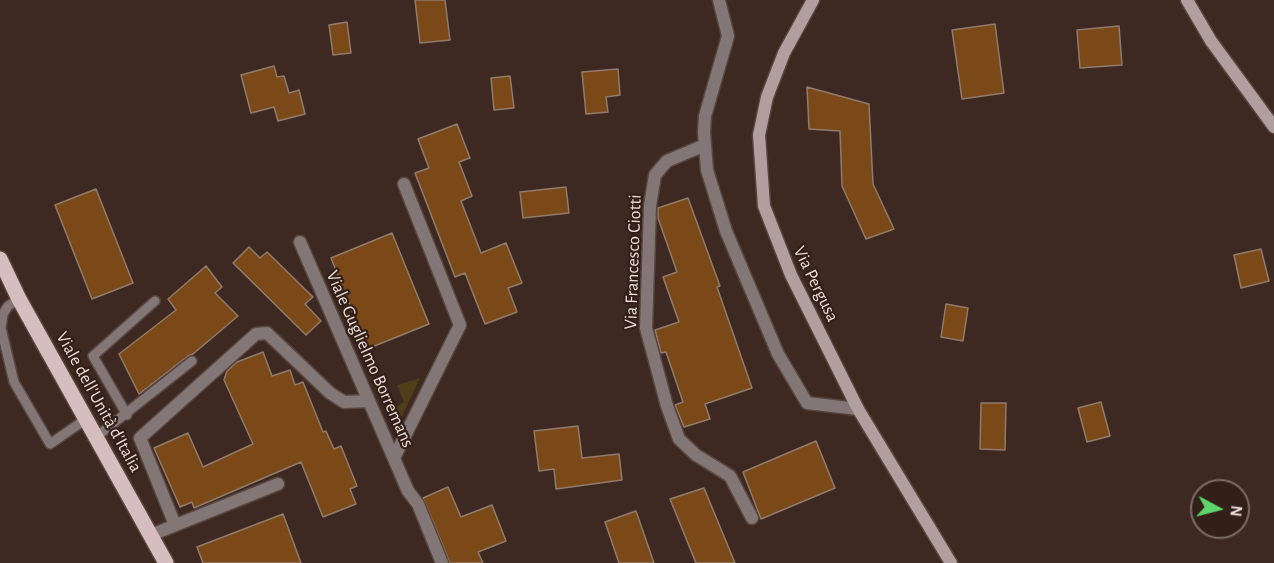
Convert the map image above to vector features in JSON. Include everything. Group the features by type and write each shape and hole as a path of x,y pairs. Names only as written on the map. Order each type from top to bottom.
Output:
{"main road":[{"name":"Via Pergusa","path":"813,0 784,53 767,97 759,135 764,206 791,275 858,409 951,563"},
{"path":"1186,0 1211,41 1274,127"},
{"name":"Viale dell'Unità d'Italia","path":"0,259 19,300 166,563"}],"street":[{"path":"719,0 728,36 705,116 705,145 707,170 726,231 777,354 807,403 858,409"},
{"name":"Via Francesco Ciotti","path":"705,145 667,161 655,175 650,206 646,328 661,386 679,439 696,455 730,476 752,518"},
{"path":"394,458 460,325 404,184"},
{"name":"Viale Guglielmo Borremans","path":"300,242 408,491 418,504 442,563"},
{"path":"175,525 140,438 256,334 267,333 330,393 344,402 369,401"},
{"path":"151,535 278,484"}],"lane":[{"path":"19,300 8,306 3,314 1,328 14,382 50,444 86,419"},
{"path":"127,415 93,356 155,301"},
{"path":"96,437 127,415 192,361"}],"shaded area":[{"path":"420,378 401,418 394,418 393,408 404,402 397,385"}],"building":[{"path":"415,0 445,0 450,40 420,43"},
{"path":"347,22 351,53 333,55 329,25"},
{"path":"995,24 1004,93 962,99 952,30"},
{"path":"1119,26 1122,65 1080,68 1077,30"},
{"path":"274,66 277,77 284,76 289,93 299,90 305,114 278,121 274,107 251,113 241,75"},
{"path":"618,69 620,95 606,97 608,112 586,114 582,72"},
{"path":"510,76 514,108 494,110 491,78"},
{"path":"807,87 869,104 873,184 894,229 866,239 842,186 840,131 809,129"},
{"path":"457,124 470,158 459,162 472,196 461,201 481,253 506,243 522,283 508,288 517,312 485,324 465,273 455,277 415,173 429,168 418,139"},
{"path":"566,187 569,213 523,218 520,192"},
{"path":"96,189 133,283 92,299 55,205"},
{"path":"688,198 720,286 717,287 752,388 705,404 710,419 684,427 675,405 683,402 666,352 661,353 655,330 679,322 663,277 677,272 658,218 658,208"},
{"path":"392,233 429,324 367,349 331,258"},
{"path":"249,247 260,258 267,252 313,297 305,304 321,321 306,335 233,263"},
{"path":"1261,249 1269,281 1241,288 1234,255"},
{"path":"206,266 222,287 215,293 238,316 193,354 139,394 119,354 176,310 168,299"},
{"path":"946,304 968,308 963,341 941,337"},
{"path":"263,352 272,376 290,370 295,385 303,382 323,432 326,431 334,449 341,446 357,486 350,489 356,504 323,517 301,462 194,508 192,502 180,507 154,448 188,433 203,467 253,444 224,380 227,371 237,362"},
{"path":"1101,402 1110,436 1087,442 1078,408"},
{"path":"981,403 1006,403 1005,450 980,449"},
{"path":"578,426 582,458 619,454 622,480 556,489 554,469 539,471 534,431"},
{"path":"816,441 835,488 761,519 743,472"},
{"path":"448,487 461,517 492,505 506,541 478,552 483,563 450,563 423,498"},
{"path":"704,488 735,563 696,563 670,499"},
{"path":"636,511 654,563 619,563 605,522"},
{"path":"283,514 301,563 203,563 197,547"}]}
